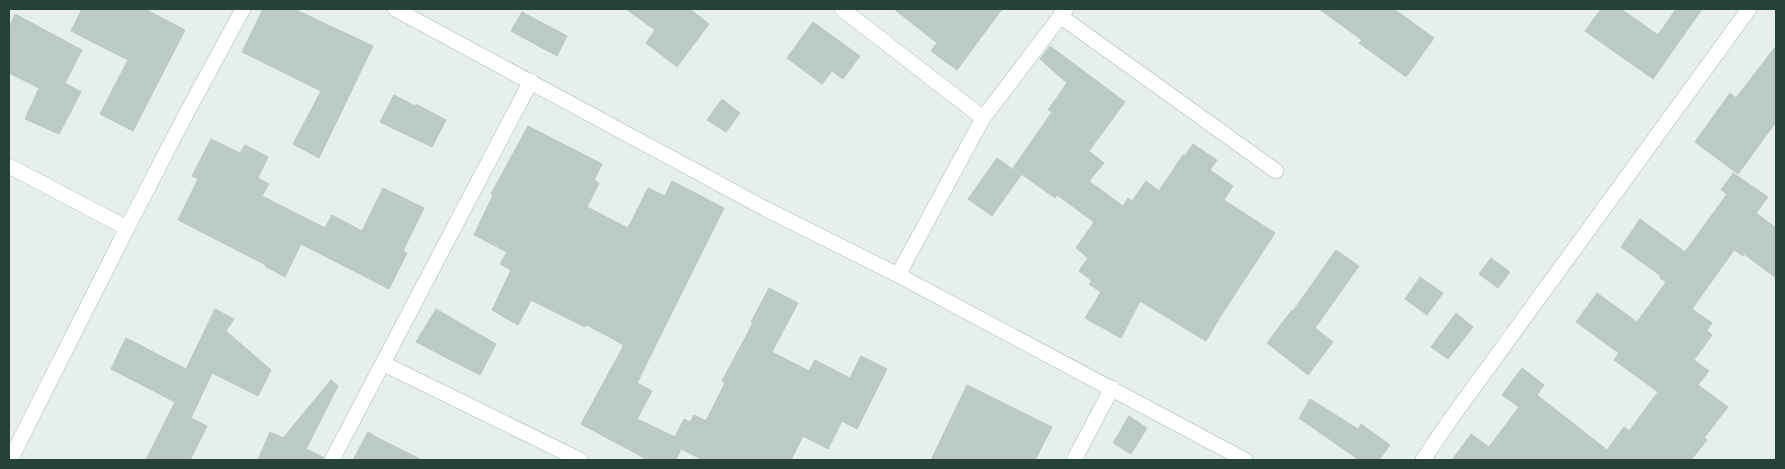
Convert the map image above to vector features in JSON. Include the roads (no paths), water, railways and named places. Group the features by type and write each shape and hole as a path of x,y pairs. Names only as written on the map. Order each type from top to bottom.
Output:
{"street":[{"path":"10,460 127,228 243,9"},
{"path":"395,9 764,208 898,275 1245,460"},
{"path":"842,9 983,118"},
{"path":"1423,460 1749,9"},
{"path":"898,275 983,118 1063,12 1276,171"},
{"path":"332,460 531,81"},
{"path":"9,166 127,228"},
{"path":"384,364 580,460"},
{"path":"1074,460 1112,388"}]}
